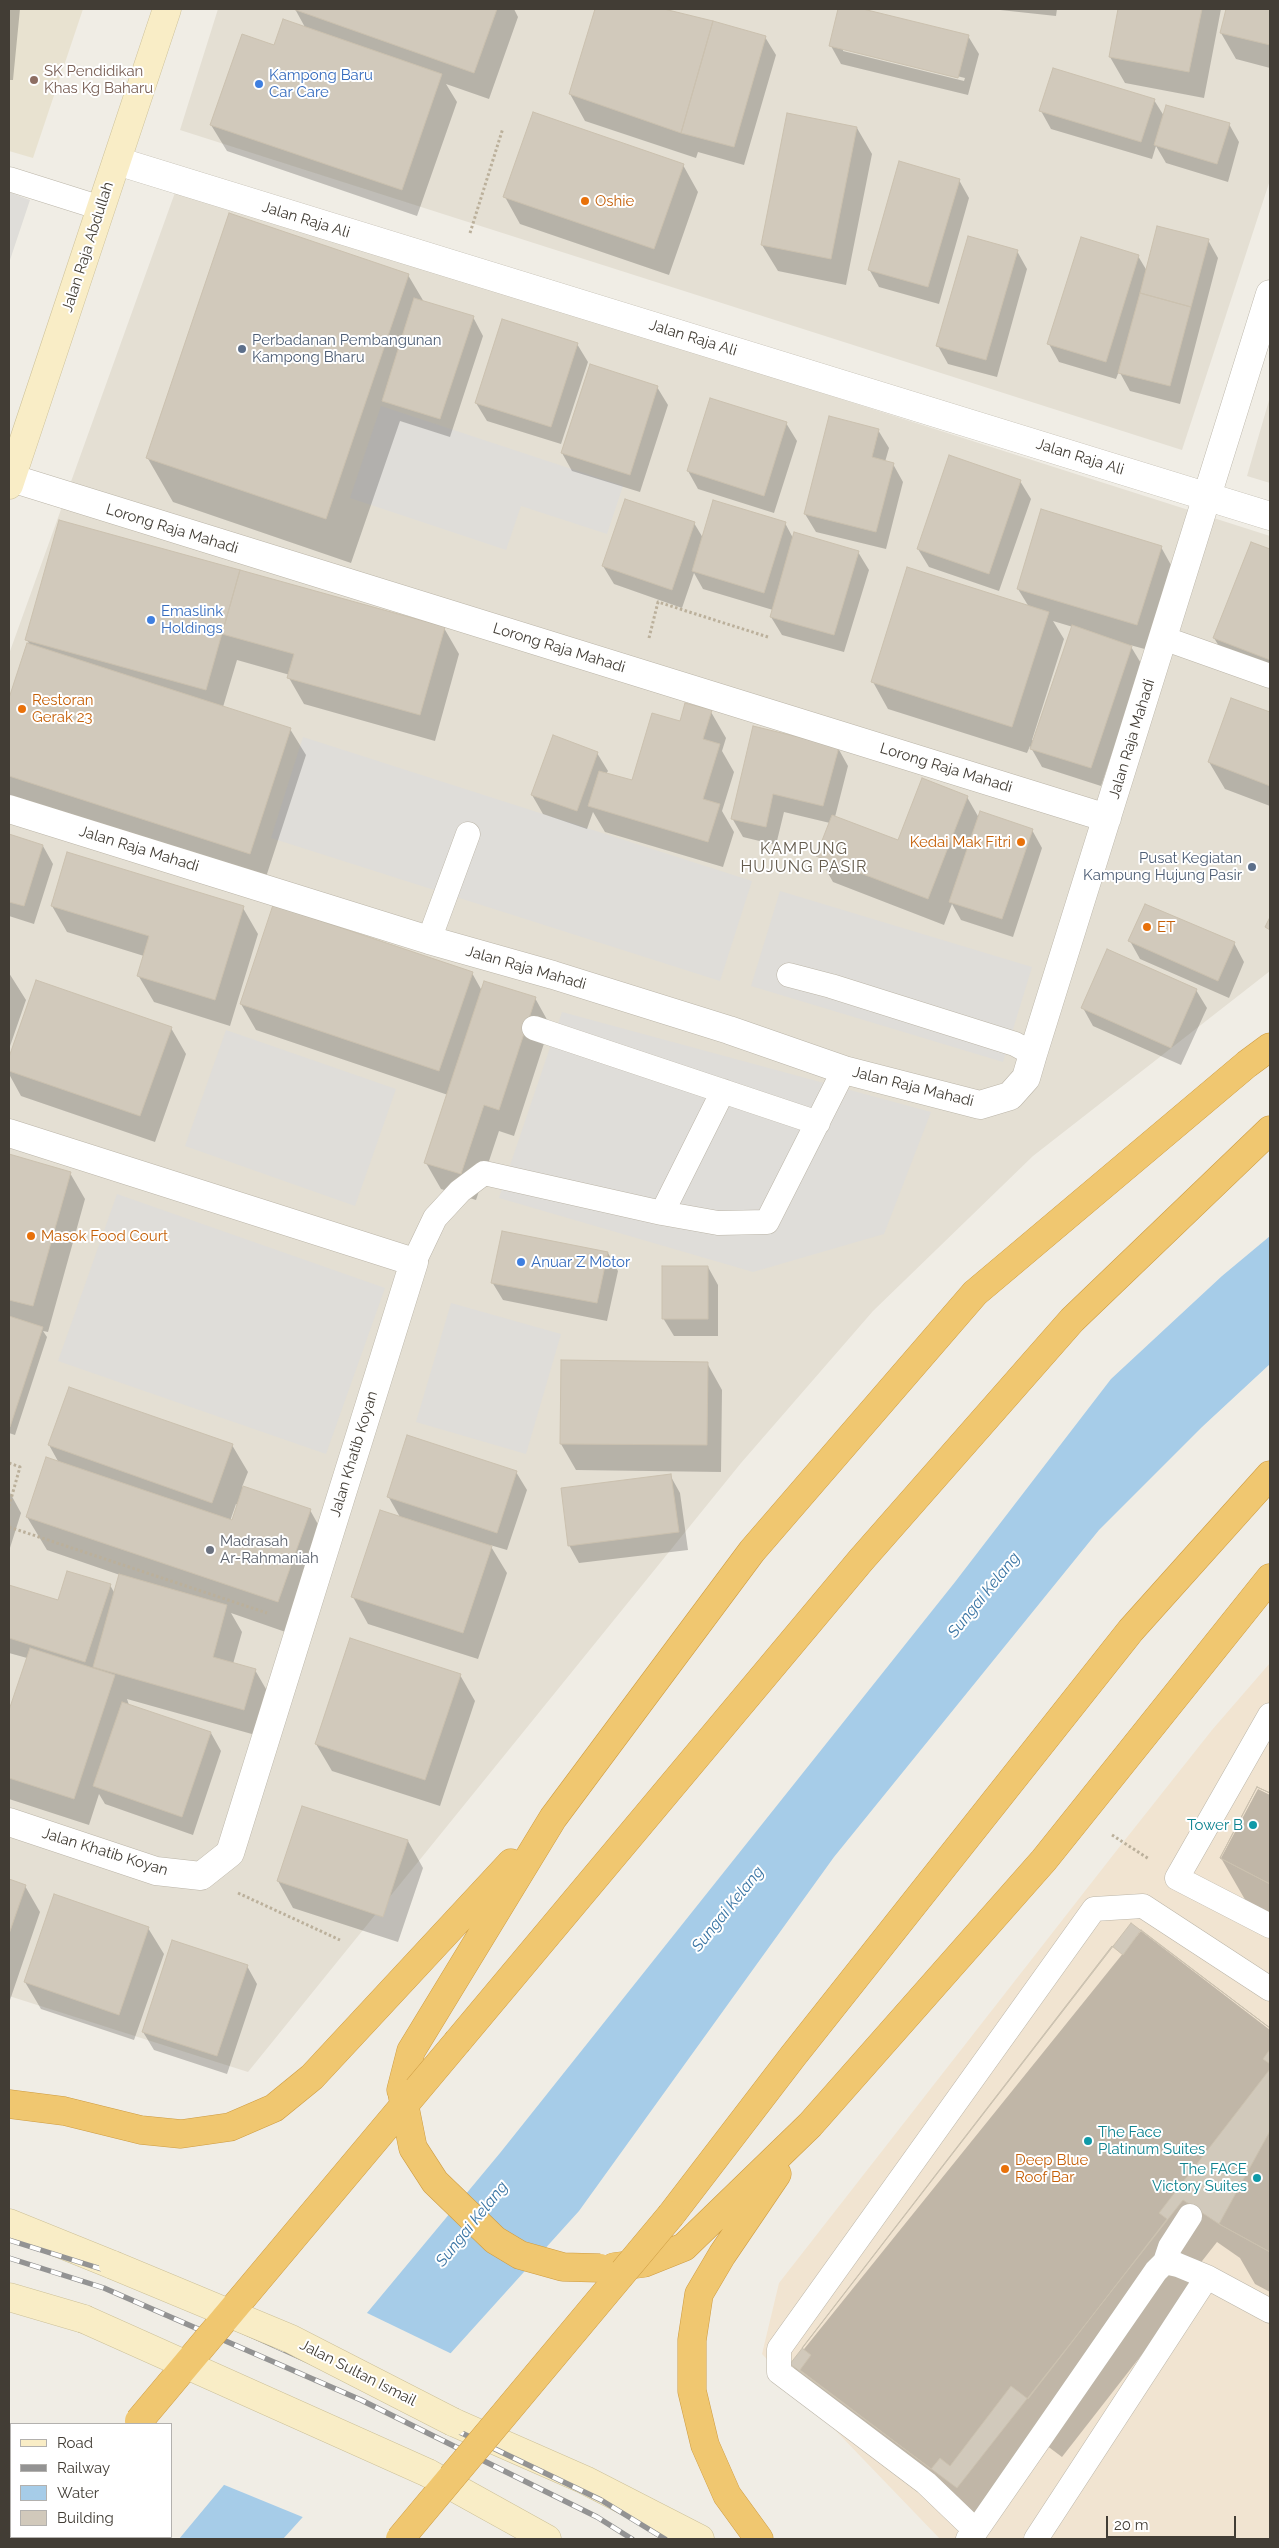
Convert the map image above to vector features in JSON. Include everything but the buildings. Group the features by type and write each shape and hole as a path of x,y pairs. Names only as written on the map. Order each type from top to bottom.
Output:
{"highway":[{"path":"1270,1048 1247,1064 975,1293 752,1551 553,1818 411,2051 401,2090 413,2148 434,2182 495,2240 520,2255 563,2267 600,2268 644,2263 684,2247 810,2125 1044,1860 1270,1578"},
{"path":"137,2423 874,1545 1072,1320 1270,1130"},
{"path":"400,2539 671,2215 793,2056 1130,1630 1270,1474"},
{"path":"9,2104 64,2111 141,2130 181,2134 230,2127 274,2108 312,2077 553,1818"},
{"path":"759,2539 727,2495 705,2445 692,2392 692,2340 699,2294 722,2255 810,2125"}],"main road":[{"name":"Jalan Raja Abdullah","path":"10,482 167,9"},
{"name":"Jalan Sultan Ismail","path":"9,2223 291,2339 453,2422 585,2480 700,2539"},
{"path":"9,2297 84,2319 428,2473 547,2539"}],"street":[{"name":"Jalan Raja Ali","path":"116,161 1270,516"},
{"name":"Jalan Raja Mahadi","path":"9,809 429,940 553,975 729,1030 844,1070 980,1105 1010,1096 1026,1078 1034,1054 1270,294"},
{"name":"Lorong Raja Mahadi","path":"10,482 640,673 1107,818"},
{"path":"9,1133 414,1262"},
{"name":"Jalan Khatib Koyan","path":"9,1822 156,1870 201,1876 230,1853 414,1262"}],"lane":[{"path":"9,179 101,208"},
{"path":"1163,638 1270,676"},
{"path":"429,940 468,834"},
{"path":"789,975 824,984 1015,1044 1034,1054"},
{"path":"534,1028 818,1123"},
{"path":"414,1262 435,1218 460,1191 484,1173 718,1224 767,1222 844,1070"},
{"path":"662,1213 724,1091"},
{"path":"1270,1715 1177,1878 1270,1926"},
{"path":"1190,2216 1170,2247 1165,2262 1156,2271 972,2535 926,2483 779,2372 779,2349 1094,1909 1143,1906 1270,1989"},
{"path":"1165,2262 1178,2265 1207,2277 1270,2311"},
{"path":"1036,2539 1207,2277"}],"path":[{"path":"460,267 503,128"},
{"path":"640,673 658,602 768,637"},
{"path":"9,1463 20,1467 9,1506"},
{"path":"9,1527 301,1624"},
{"path":"1108,1833 1136,1850"},
{"path":"201,1876 340,1940"}],"shaded area":[{"name":"SK Pendidikan Khas Kg Baharu","path":"9,9 83,9 33,158 9,151"},
{"path":"218,9 1270,9 1270,180 1182,450 180,130"},
{"path":"177,187 1270,536 1270,971 1033,1156 873,1311 741,1463 248,2072 9,1996 9,654"},
{"path":"9,192 30,200 9,263"},
{"path":"1270,397 1270,483 1247,476"},
{"path":"381,406 623,486 607,534 521,506 506,550 350,498"},
{"path":"303,737 752,881 720,981 271,838"},
{"path":"780,891 1032,967 1003,1062 751,986"},
{"path":"562,1012 931,1112 884,1234 753,1272 499,1198"},
{"path":"226,1030 396,1089 355,1206 185,1146"},
{"path":"117,1194 385,1288 326,1454 58,1361"},
{"path":"451,1303 561,1334 526,1454 416,1422"},
{"path":"1270,1663 1270,2539 940,2539 762,2354 779,2283 1212,1730"}],"water":[{"name":"Sungai Kelang","path":"1270,1236 1270,1364 1202,1427 1099,1530 834,1857 579,2211 283,2539 179,2539 500,2153 955,1582 1111,1379 1222,1276"}],"pier":[{"path":"365,2312 452,2354 305,2518 222,2484"}],"railway":[{"path":"9,2240 111,2272 364,2386 601,2500 665,2539"},
{"path":"9,2258 104,2288 361,2400 597,2517 632,2539"}],"place":[{"name":"SK Pendidikan Khas Kg Baharu","path":"34,80"},
{"name":"Kampong Baru Car Care","path":"259,84"},
{"name":"Oshie","path":"585,201"},
{"name":"Perbadanan Pembangunan Kampong Bharu","path":"242,349"},
{"name":"Emaslink Holdings","path":"151,620"},
{"name":"Restoran Gerak 23","path":"22,709"},
{"name":"Kedai Mak Fitri","path":"1021,842"},
{"name":"Pusat Kegiatan Kampung Hujung Pasir","path":"1252,867"},
{"name":"ET","path":"1147,927"},
{"name":"Masok Food Court","path":"31,1236"},
{"name":"Anuar Z Motor","path":"521,1262"},
{"name":"Madrasah Ar-Rahmaniah","path":"210,1550"},
{"name":"Tower B","path":"1253,1825"},
{"name":"The Face Platinum Suites","path":"1088,2141"},
{"name":"Deep Blue Roof Bar","path":"1005,2169"},
{"name":"The FACE Victory Suites","path":"1257,2178"}],"district":[{"name":"KAMPUNG HUJUNG PASIR","path":"804,858"}]}
